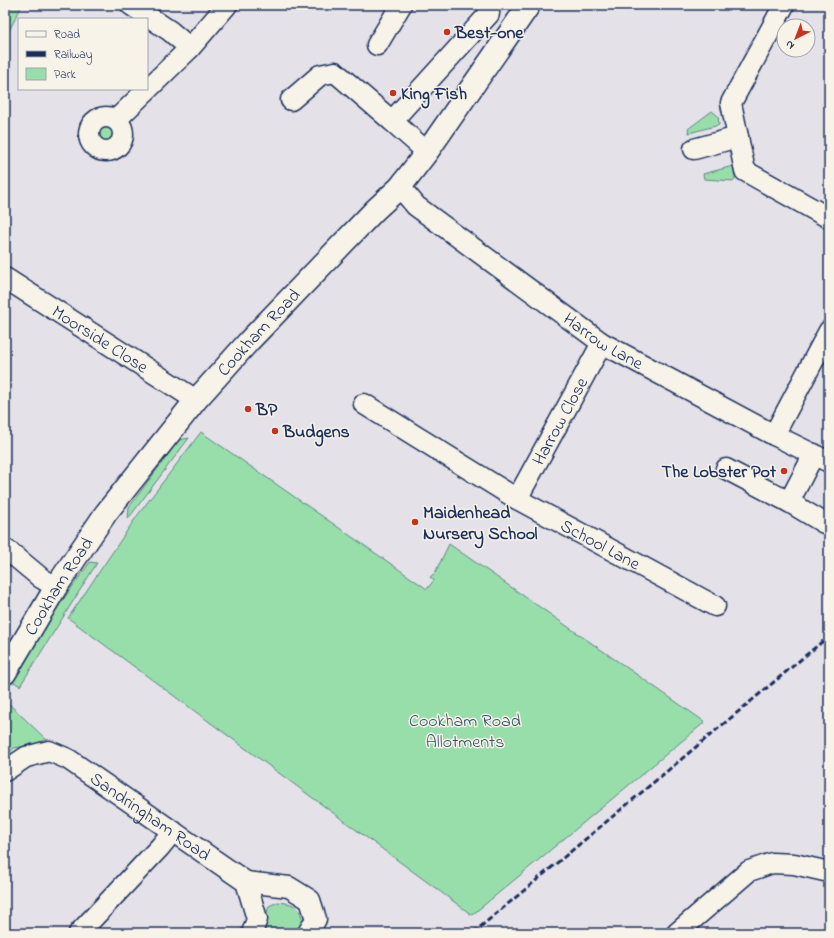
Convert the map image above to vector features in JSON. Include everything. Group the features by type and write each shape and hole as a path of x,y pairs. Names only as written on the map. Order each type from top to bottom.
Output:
{"main road":[{"name":"Cookham Road","path":"5,673 56,587 106,513 196,400 277,312 375,210 400,187 427,152 529,5"}],"street":[{"path":"131,5 170,31 190,48"},
{"path":"148,89 190,48 227,5"},
{"path":"377,45 401,5"},
{"path":"392,121 489,14 489,5"},
{"path":"782,5 731,103 738,137 746,171 829,218"},
{"path":"291,100 320,75 335,72 427,152"},
{"path":"117,120 147,90"},
{"path":"694,149 738,137"},
{"name":"Harrow Lane","path":"400,187 416,206 602,343 774,435 822,458"},
{"name":"Moorside Close","path":"5,278 196,400"},
{"path":"774,435 829,331"},
{"name":"Harrow Close","path":"518,499 602,343"},
{"name":"School Lane","path":"364,404 518,499 715,606"},
{"path":"789,502 822,458"},
{"path":"726,469 789,502 824,523"},
{"path":"5,549 41,578 56,587"},
{"name":"Sandringham Road","path":"5,771 26,757 49,751 68,759 246,882"},
{"path":"79,933 160,847 173,831"},
{"path":"677,933 749,871 772,863 794,864 829,872"},
{"path":"252,933 257,919 246,882 289,887 310,900 316,919 308,933"}],"green space":[{"path":"5,5 22,5 5,39"},
{"path":"712,111 718,116 719,125 689,133 688,129"},
{"path":"106,123 114,126 117,134 114,142 106,145 98,142 95,134 98,126"},
{"path":"733,166 736,174 734,181 704,179 703,174"},
{"name":"Cookham Road Allotments","path":"201,432 427,589 434,580 430,577 435,573 449,544 705,722 472,915 68,618 137,516"},
{"path":"189,438 128,519 129,507 179,440"},
{"path":"90,562 97,563 20,686 11,680 57,608"},
{"path":"5,700 52,745 32,745 14,748 5,758"},
{"path":"278,902 293,905 298,909 304,924 298,933 260,933 269,906"}],"railway":[{"path":"473,933 829,636"}],"place":[{"name":"Best-one","path":"447,32"},
{"name":"King Fish","path":"393,93"},
{"name":"BP","path":"248,409"},
{"name":"Budgens","path":"275,431"},
{"name":"The Lobster Pot","path":"784,471"},
{"name":"Maidenhead Nursery School","path":"415,522"}]}
